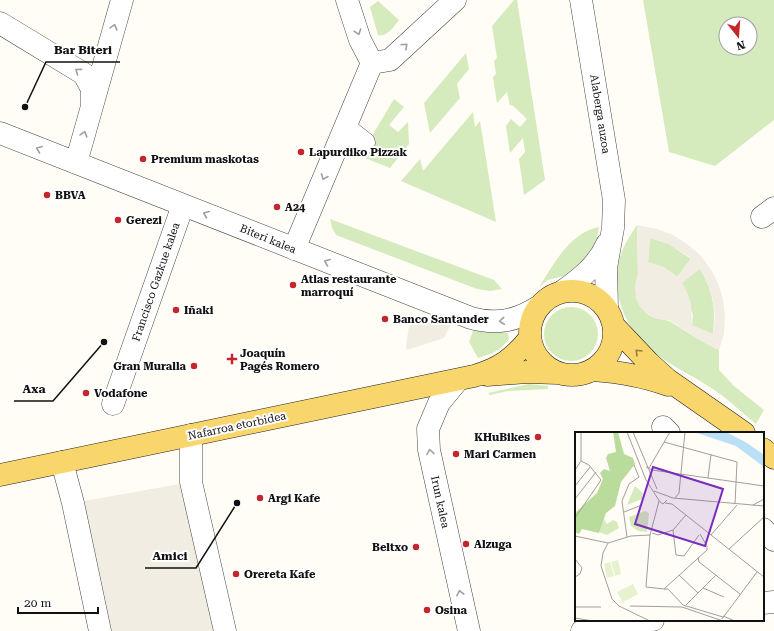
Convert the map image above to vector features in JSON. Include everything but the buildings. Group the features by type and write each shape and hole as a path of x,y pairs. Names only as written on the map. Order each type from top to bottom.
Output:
{"main road":[{"path":"610,317 614,339 610,351 603,362 593,370 582,375 569,376 557,373 546,367 538,360 532,350 529,339 529,327 532,317 538,307 549,297 563,291 586,293 596,298 649,364 689,395 743,432"},
{"name":"Nafarroa etorbidea","path":"0,475 466,378 492,371 507,362 519,352 529,339"},
{"path":"593,370 618,372 642,377 689,395"},
{"name":"Nafarroa etorbidea","path":"466,378 527,372 557,373"},
{"path":"764,450 774,458"}],"street":[{"path":"76,163 122,0"},
{"path":"347,0 360,40 372,63"},
{"path":"372,63 390,60 455,0"},
{"name":"Alaberga auzoa","path":"581,0 614,200 613,228 606,268 610,317"},
{"path":"0,23 84,74 92,89 92,105"},
{"path":"294,249 372,63"},
{"path":"345,128 364,144"},
{"name":"Biteri kalea","path":"0,133 448,310 482,321 506,321 523,316 538,307"},
{"name":"Francisco Gazkue kalea","path":"113,404 184,205"},
{"name":"Alaberga auzoa","path":"563,291 580,280 594,266 605,248 613,228"},
{"name":"Irun kalea","path":"466,378 439,403 428,429 429,450 469,631"},
{"path":"191,435 191,482 225,631"},
{"path":"62,462 73,503 100,631"},
{"path":"764,530 774,540"},
{"path":"582,631 646,621"}],"green space":[{"path":"514,0 517,0 545,180 524,195 519,159 525,152 523,138 510,153 506,126 511,119 520,127 527,119 512,105 510,106 507,92 497,103 493,77 496,74 494,61 497,58 492,26"},
{"path":"643,0 774,0 774,120 715,166 669,152"},
{"path":"378,1 399,20 390,31 382,35 378,35 370,7"},
{"path":"466,53 469,69 457,84 460,98 430,133 424,103"},
{"path":"394,99 404,107 389,125 398,132 408,122 409,144 390,168 360,156"},
{"path":"473,112 475,127 480,121 496,222 401,181 420,159 423,171"},
{"path":"330,219 494,280 502,289 490,291 477,289 336,235 332,228"},
{"path":"637,225 638,275 636,281 636,293 640,305 643,310 655,318 671,322 719,350 719,370 734,386 764,410 756,424 714,390 668,363 656,354 635,333 627,321 618,293 617,278 623,249"},
{"path":"599,227 595,248 586,261 568,275 548,280 539,287 557,259 571,243 588,230"},
{"path":"650,238 669,244 691,259 677,277 671,272 648,262"},
{"path":"700,268 711,292 714,307 713,334 692,326 693,315 681,283"},
{"path":"571,307 581,309 590,315 596,324 598,334 596,344 590,353 581,359 571,361 561,359 552,353 546,344 544,334 546,324 552,315 561,309"},
{"path":"500,330 508,333 509,339 495,352 478,358 469,342 473,331"},
{"path":"529,384 548,386 548,389 508,391 490,395 488,393"}],"shaded area":[{"path":"637,225 657,229 673,235 700,255 710,268 718,283 723,299 725,316 724,334 719,350 669,320 662,320 652,317 640,307 636,298 635,289 638,275","holes":["650,238 669,244 691,258 677,277 664,267 648,262","700,269 708,284 713,300 715,317 713,334 692,325 691,304 682,283"]},
{"path":"411,314 433,322 436,315 452,322 444,338 407,350 406,345"},
{"path":"191,482 225,631 100,631 73,503"}],"place":[{"name":"Bar Biteri","path":"25,107"},
{"name":"Lapurdiko Pizzak","path":"301,152"},
{"name":"Premium maskotas","path":"143,159"},
{"name":"BBVA","path":"47,195"},
{"name":"A24","path":"277,207"},
{"name":"Gerezi","path":"118,220"},
{"name":"Atlas restaurante marroquí","path":"293,285"},
{"name":"Iñaki","path":"176,310"},
{"name":"Banco Santander","path":"385,319"},
{"name":"Axa","path":"104,342"},
{"name":"Joaquín Pagés Romero","path":"232,359"},
{"name":"Gran Muralla","path":"194,366"},
{"name":"Vodafone","path":"86,393"},
{"name":"KHuBikes","path":"538,437"},
{"name":"Mari Carmen","path":"456,454"},
{"name":"Argi Kafe","path":"260,498"},
{"name":"Amici","path":"237,503"},
{"name":"Alzuga","path":"466,544"},
{"name":"Beltxo","path":"416,547"},
{"name":"Orereta Kafe","path":"236,574"},
{"name":"Osina","path":"427,610"}]}
